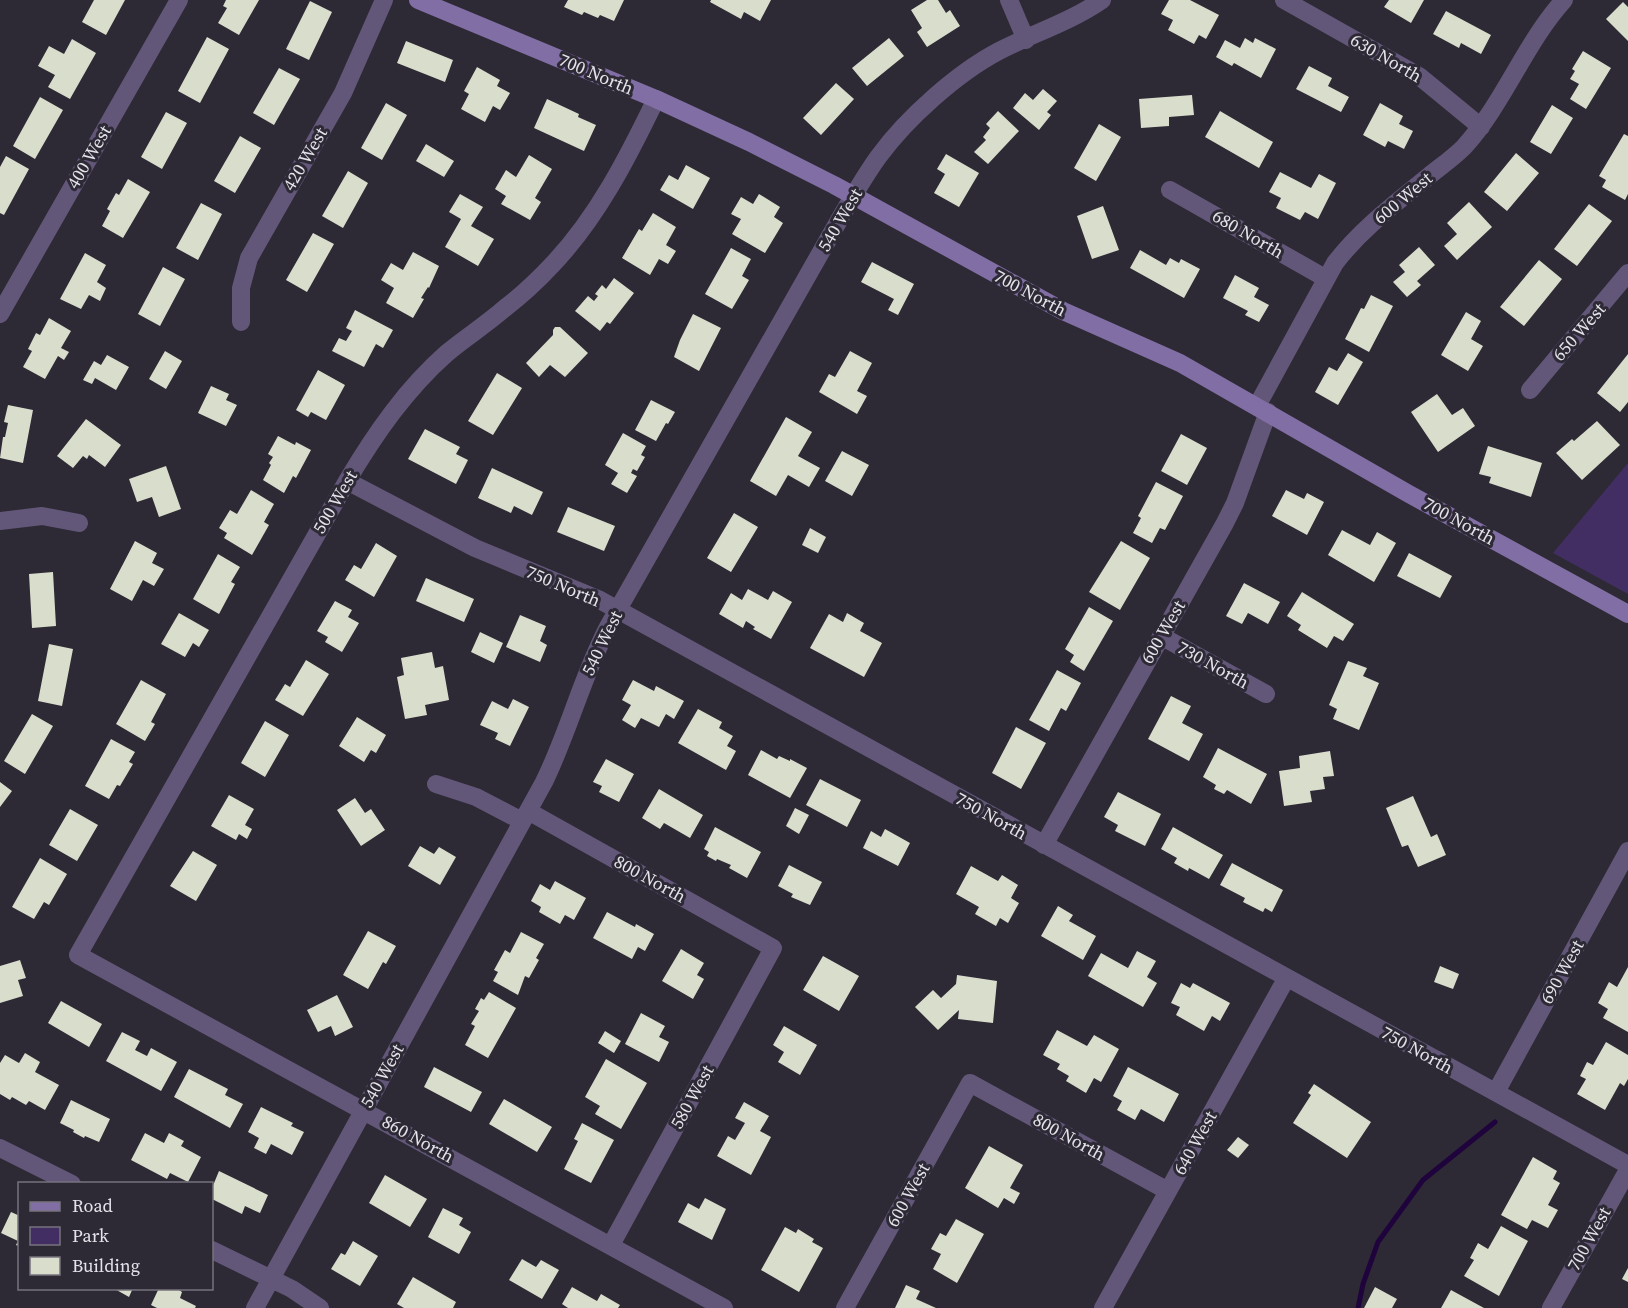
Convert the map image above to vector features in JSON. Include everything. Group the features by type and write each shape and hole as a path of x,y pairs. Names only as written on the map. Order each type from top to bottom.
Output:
{"street":[{"name":"400 West","path":"0,314 179,0"},
{"name":"420 West","path":"241,322 240,288 249,258 343,93 384,0"},
{"name":"700 North","path":"417,0 656,99 749,142 853,196 1032,295 1084,321 1180,363 1410,494 1628,614"},
{"path":"1009,0 1026,40"},
{"name":"540 West","path":"255,1308 558,753 588,668 617,610 853,196 895,136 940,92 967,71 999,51 1081,14 1102,0"},
{"name":"630 North","path":"1284,0 1419,76 1438,89 1481,127"},
{"name":"600 West","path":"1044,844 1235,503 1262,409 1325,278 1346,248 1462,148 1481,127 1548,21 1564,0"},
{"name":"500 West","path":"78,956 347,482 384,421 423,375 448,352 535,283 568,247 601,200 638,136 656,99"},
{"name":"680 North","path":"1170,190 1325,278"},
{"name":"650 West","path":"1530,390 1628,273"},
{"name":"750 North","path":"347,482 475,548 598,599 1628,1165"},
{"path":"0,521 42,516 79,523"},
{"name":"730 North","path":"1161,636 1266,694"},
{"name":"800 North","path":"436,784 525,816 773,948"},
{"name":"690 West","path":"1496,1092 1628,851"},
{"name":"580 West","path":"611,1245 773,948"},
{"name":"860 North","path":"78,956 724,1308"},
{"name":"640 West","path":"1103,1308 1286,979"},
{"name":"600 West","path":"845,1308 970,1083"},
{"name":"800 North","path":"970,1083 1168,1191"},
{"path":"0,1148 68,1182"},
{"name":"700 West","path":"1551,1308 1628,1170"},
{"path":"213,1250 300,1294 320,1308"}],"green space":[{"path":"1628,463 1628,594 1553,553"}],"building":[{"path":"94,0 125,0 106,35 82,22"},
{"path":"226,0 259,0 239,35 218,23 227,8 223,6"},
{"path":"568,0 624,0 614,21 584,12 582,15 564,7"},
{"path":"711,0 771,0 760,21 744,12 741,19 710,2"},
{"path":"927,0 938,0 946,13 950,10 960,26 927,47 917,32 922,28 911,10"},
{"path":"1169,0 1190,0 1219,15 1206,39 1199,35 1194,44 1168,30 1173,20 1161,14"},
{"path":"1389,0 1424,0 1411,23 1384,7"},
{"path":"310,1 332,12 309,60 286,49"},
{"path":"1623,2 1628,7 1628,41 1606,19"},
{"path":"1446,11 1491,35 1481,54 1461,43 1459,48 1433,34"},
{"path":"207,37 229,49 200,103 178,91"},
{"path":"889,38 904,56 867,86 852,68"},
{"path":"1245,38 1253,43 1255,38 1276,49 1261,78 1234,63 1232,66 1216,57 1225,40 1240,48"},
{"path":"72,39 96,53 70,99 48,87 55,75 38,66 49,46 64,54"},
{"path":"406,41 453,60 445,82 397,63"},
{"path":"1583,51 1611,68 1586,109 1570,99 1579,84 1570,79 1575,71 1572,69"},
{"path":"1309,66 1332,78 1328,86 1349,97 1341,112 1296,89"},
{"path":"477,67 500,80 497,86 510,93 500,110 493,106 485,122 461,109 469,94 464,91"},
{"path":"279,68 300,79 274,125 253,113"},
{"path":"836,83 854,99 821,135 803,118"},
{"path":"1043,89 1057,101 1047,112 1051,115 1039,130 1013,108 1025,93 1033,100"},
{"path":"1192,95 1194,115 1169,117 1169,126 1141,128 1139,99"},
{"path":"40,97 63,110 35,159 13,146"},
{"path":"547,99 596,125 584,151 534,128"},
{"path":"386,103 407,115 382,160 361,148"},
{"path":"1380,103 1403,116 1399,124 1413,131 1404,149 1388,141 1385,147 1363,135"},
{"path":"1552,105 1573,118 1551,154 1530,142"},
{"path":"998,111 1019,131 988,164 974,152 986,140 983,137 990,128 986,124"},
{"path":"1220,111 1273,142 1259,168 1205,137"},
{"path":"166,112 187,123 162,169 141,157"},
{"path":"1099,124 1121,137 1096,181 1074,168"},
{"path":"1624,134 1628,136 1628,194 1625,200 1602,187 1606,180 1599,176"},
{"path":"240,136 261,148 235,193 214,181"},
{"path":"426,144 454,161 444,177 416,161"},
{"path":"1516,153 1539,173 1507,211 1484,192"},
{"path":"946,154 979,173 959,207 934,193 945,174 937,169"},
{"path":"529,155 552,169 535,198 541,202 530,220 501,204 506,196 495,189 506,170 516,177"},
{"path":"6,156 29,169 4,215 0,213 0,167"},
{"path":"686,165 710,178 693,209 660,190 669,175 678,180"},
{"path":"348,171 368,183 343,228 322,216"},
{"path":"1280,172 1311,188 1319,174 1336,183 1318,219 1305,212 1300,220 1276,208 1281,198 1269,192"},
{"path":"128,179 150,192 123,238 102,226 110,211 107,209 116,193 119,195"},
{"path":"460,194 483,207 471,226 494,239 478,266 445,247 461,219 449,212"},
{"path":"759,194 780,207 774,217 783,223 765,253 732,234 741,219 731,214 741,197 753,204"},
{"path":"1469,202 1492,227 1457,260 1444,246 1457,234 1447,223"},
{"path":"201,203 222,214 198,260 176,248"},
{"path":"1589,204 1612,221 1577,266 1554,249"},
{"path":"1103,206 1119,250 1092,259 1077,216"},
{"path":"653,213 676,227 666,245 676,251 668,264 659,259 650,275 622,258 639,229 642,231"},
{"path":"313,233 334,244 307,292 286,280"},
{"path":"1419,247 1435,265 1417,281 1421,285 1407,297 1393,282 1405,272 1399,265"},
{"path":"731,248 751,259 742,276 749,280 732,309 705,294"},
{"path":"1140,250 1166,265 1170,258 1179,263 1181,259 1200,269 1184,298 1130,268"},
{"path":"413,252 439,266 413,318 386,303 394,288 381,280 391,263 403,270"},
{"path":"85,253 106,265 97,282 106,288 100,301 89,295 81,309 60,299"},
{"path":"1539,260 1562,279 1524,326 1500,307"},
{"path":"872,262 914,284 898,315 888,310 894,299 861,282"},
{"path":"163,267 185,279 160,326 138,314"},
{"path":"1235,275 1259,288 1254,297 1269,305 1259,322 1245,315 1248,311 1223,298"},
{"path":"614,278 634,293 610,324 607,322 600,331 575,311 588,296 594,301 598,296 595,294 602,285 606,289"},
{"path":"1371,295 1393,306 1369,352 1345,339 1361,308 1364,309"},
{"path":"355,310 393,330 383,348 376,344 364,367 332,351 339,338 346,341 352,331 346,328"},
{"path":"1466,312 1481,321 1471,339 1483,346 1468,371 1441,355"},
{"path":"693,314 721,328 699,371 674,357"},
{"path":"49,318 71,331 61,348 69,352 64,360 58,356 45,379 23,367 32,351 28,349 36,333 40,335"},
{"path":"555,327 560,327 588,353 565,377 550,365 539,377 526,363 553,335"},
{"path":"165,351 182,361 166,389 149,379"},
{"path":"850,351 872,363 857,391 867,396 857,414 819,392 829,374 835,377"},
{"path":"1348,353 1363,362 1338,405 1315,392 1329,367 1337,371"},
{"path":"1628,354 1628,402 1620,412 1597,393"},
{"path":"107,355 129,367 116,390 95,378 92,384 83,380 94,361 101,365"},
{"path":"318,370 345,385 326,420 311,412 308,417 296,410"},
{"path":"497,373 522,388 493,435 468,421"},
{"path":"211,386 229,394 226,400 237,405 226,426 198,413"},
{"path":"1437,394 1452,415 1463,408 1475,426 1438,452 1411,412"},
{"path":"651,400 675,412 656,441 635,430"},
{"path":"8,405 33,410 23,463 0,458 8,423 4,422"},
{"path":"786,417 812,432 798,456 820,468 809,487 788,475 776,496 750,481"},
{"path":"86,419 121,445 105,467 89,455 87,459 83,456 73,468 57,456"},
{"path":"1597,421 1620,445 1582,480 1556,453"},
{"path":"425,429 460,447 456,454 468,460 456,484 408,459"},
{"path":"623,433 646,446 641,455 645,457 637,471 633,469 631,473 637,476 627,493 611,484 618,473 605,465"},
{"path":"1181,434 1207,448 1187,485 1161,471"},
{"path":"278,436 311,450 296,478 293,476 284,493 263,480 273,457 268,454"},
{"path":"1488,446 1542,463 1531,497 1489,483 1491,477 1479,474"},
{"path":"842,451 869,465 852,496 825,481"},
{"path":"166,466 181,509 159,517 152,497 137,502 129,479"},
{"path":"492,468 543,492 532,515 514,506 511,513 478,498"},
{"path":"1156,482 1183,496 1165,530 1160,528 1152,543 1133,533 1141,518 1138,516"},
{"path":"251,490 274,504 264,522 269,525 252,555 224,538 227,533 219,528 230,510 237,514"},
{"path":"1286,490 1304,499 1307,493 1324,502 1307,535 1272,516"},
{"path":"568,507 615,526 604,551 557,532"},
{"path":"734,513 758,527 731,572 707,558"},
{"path":"810,528 826,537 818,553 802,545"},
{"path":"1342,530 1370,545 1377,532 1396,543 1374,582 1328,555"},
{"path":"135,541 157,553 152,563 164,569 154,586 143,580 132,601 110,589"},
{"path":"1121,541 1150,558 1120,610 1089,592"},
{"path":"376,543 397,556 374,597 345,580 354,565 361,569"},
{"path":"1409,553 1452,576 1440,598 1397,576"},
{"path":"218,554 240,567 231,582 235,584 219,614 193,599"},
{"path":"53,572 56,626 32,628 29,574"},
{"path":"426,578 474,599 464,622 416,601"},
{"path":"1244,583 1280,602 1268,624 1248,613 1242,624 1226,616"},
{"path":"748,589 768,600 773,591 792,602 771,639 753,629 755,627 746,621 743,628 719,614 731,593 742,600"},
{"path":"1302,592 1354,624 1343,641 1334,636 1327,648 1298,630 1301,625 1287,616"},
{"path":"335,601 352,610 348,617 359,623 342,652 325,642 328,637 317,631"},
{"path":"1089,607 1113,621 1084,671 1070,662 1074,655 1065,649"},
{"path":"179,613 209,630 199,647 193,643 185,657 161,644"},
{"path":"847,613 864,623 860,631 882,643 864,677 810,648 829,614 843,622"},
{"path":"520,615 546,626 540,641 547,645 540,662 506,647"},
{"path":"480,632 503,643 494,663 471,652"},
{"path":"49,644 73,649 62,706 38,701"},
{"path":"432,652 435,668 443,666 449,700 425,705 427,715 405,719 397,677 404,675 401,658"},
{"path":"306,660 329,674 303,716 275,700 285,684 290,687"},
{"path":"1348,661 1367,668 1363,676 1379,683 1359,730 1333,719 1337,709 1329,705"},
{"path":"1057,670 1081,683 1066,711 1061,708 1049,731 1029,720"},
{"path":"141,680 166,694 151,722 155,724 145,741 116,724"},
{"path":"633,680 654,691 656,686 684,701 674,719 666,714 659,727 641,718 635,728 622,720 631,705 622,700"},
{"path":"1171,696 1191,706 1182,723 1203,734 1189,761 1148,739"},
{"path":"513,699 529,707 510,746 495,739 498,733 480,725 492,701 508,709"},
{"path":"698,709 722,722 719,728 733,736 727,746 736,751 726,770 678,743"},
{"path":"32,714 53,726 25,774 4,761"},
{"path":"357,717 386,735 376,753 371,750 364,762 339,746"},
{"path":"265,721 289,735 265,777 241,763"},
{"path":"1016,727 1046,743 1021,789 992,773"},
{"path":"111,739 135,752 129,762 133,764 109,799 85,786"},
{"path":"1218,748 1267,774 1251,804 1227,790 1224,794 1214,789 1216,785 1203,777"},
{"path":"761,750 777,759 779,756 790,761 790,759 807,768 790,798 748,775"},
{"path":"1330,751 1334,776 1323,777 1325,789 1310,791 1312,802 1284,806 1279,771 1300,768 1299,756"},
{"path":"606,759 634,774 619,802 599,792 602,786 593,782"},
{"path":"820,779 861,800 847,827 806,805"},
{"path":"0,782 12,791 0,807"},
{"path":"659,789 703,815 690,838 664,823 660,829 642,818"},
{"path":"1118,792 1161,814 1145,846 1115,831 1118,825 1104,817"},
{"path":"229,795 254,809 245,825 252,829 247,839 239,834 236,840 211,826"},
{"path":"1413,796 1431,837 1437,834 1446,855 1418,867 1408,845 1402,847 1386,808"},
{"path":"355,798 365,813 371,809 385,830 361,846 337,810"},
{"path":"795,808 809,815 799,834 786,826"},
{"path":"70,809 98,825 77,861 49,845"},
{"path":"715,827 761,852 747,878 729,868 731,865 707,856 709,852 704,849"},
{"path":"1173,827 1223,855 1209,879 1174,863 1177,858 1161,849"},
{"path":"885,829 910,843 898,866 863,848 871,831 881,837"},
{"path":"420,846 434,854 439,847 456,857 440,885 408,866"},
{"path":"193,851 217,865 196,901 170,886"},
{"path":"40,858 67,874 49,905 44,902 34,919 12,907"},
{"path":"1232,863 1283,890 1272,912 1265,908 1263,912 1243,902 1245,898 1220,885"},
{"path":"789,865 822,882 810,905 791,897 793,894 778,886"},
{"path":"971,866 998,881 1002,875 1018,885 1011,898 1019,903 1008,923 1000,918 996,926 975,914 979,907 956,894"},
{"path":"555,881 586,898 574,920 565,915 560,924 539,912 541,907 531,901 540,884 550,890"},
{"path":"1058,906 1073,915 1069,921 1096,936 1083,960 1041,936"},
{"path":"607,912 654,934 645,951 638,947 632,959 593,938"},
{"path":"368,931 396,946 386,964 383,962 368,989 343,975"},
{"path":"521,932 544,944 536,958 539,960 529,978 525,976 518,995 493,981 498,972 494,970 505,950 510,953"},
{"path":"681,949 704,963 697,975 704,979 693,999 662,981"},
{"path":"1137,951 1156,961 1147,977 1157,983 1143,1007 1088,976 1101,953 1128,968"},
{"path":"823,956 859,976 839,1011 803,990"},
{"path":"20,960 26,978 18,980 23,996 0,1003 0,966"},
{"path":"1440,966 1459,974 1453,989 1434,982"},
{"path":"1628,967 1628,1032 1603,1018 1608,1009 1598,1003 1609,982 1617,987"},
{"path":"957,975 997,981 993,1023 958,1019 959,1010 938,1030 915,1007 933,990 941,998 956,984"},
{"path":"1181,983 1190,988 1193,983 1230,1003 1220,1021 1212,1016 1204,1031 1176,1015 1180,1007 1171,1003"},
{"path":"489,992 516,1008 488,1058 465,1045 475,1026 471,1024 479,1011 475,1009 481,998 484,1000"},
{"path":"337,995 353,1027 335,1036 331,1026 318,1032 307,1010"},
{"path":"61,1001 102,1024 89,1047 48,1023"},
{"path":"641,1013 665,1026 659,1037 669,1042 659,1062 625,1044"},
{"path":"784,1026 817,1045 800,1075 778,1062 784,1052 773,1045"},
{"path":"1057,1030 1087,1046 1094,1035 1119,1049 1101,1082 1094,1078 1086,1093 1066,1081 1069,1076 1057,1069 1060,1064 1043,1055"},
{"path":"605,1031 621,1041 614,1053 598,1043"},
{"path":"122,1032 140,1041 135,1050 147,1056 151,1048 177,1062 161,1091 106,1061"},
{"path":"1606,1042 1628,1055 1628,1079 1624,1086 1620,1083 1605,1110 1577,1094 1586,1079 1580,1076 1587,1062 1593,1065"},
{"path":"25,1053 40,1062 35,1072 59,1085 45,1110 29,1101 26,1105 12,1097 10,1100 0,1094 0,1063 5,1055 19,1063"},
{"path":"606,1059 647,1083 621,1129 595,1114 600,1106 585,1097"},
{"path":"434,1067 482,1092 471,1112 424,1087"},
{"path":"1128,1067 1179,1094 1164,1122 1141,1109 1135,1120 1117,1110 1122,1101 1113,1096"},
{"path":"189,1069 228,1089 225,1095 243,1104 230,1128 174,1097"},
{"path":"1314,1084 1371,1122 1347,1158 1293,1123 1311,1095 1308,1093"},
{"path":"504,1099 552,1127 537,1152 489,1124"},
{"path":"71,1100 110,1119 99,1142 85,1136 84,1138 60,1123"},
{"path":"744,1102 769,1116 760,1131 771,1137 751,1175 717,1156 728,1136 735,1140 745,1123 735,1118"},
{"path":"261,1107 293,1123 291,1126 304,1132 292,1155 271,1144 266,1154 254,1148 259,1138 248,1132"},
{"path":"582,1123 614,1140 591,1183 564,1169 578,1141 574,1139"},
{"path":"145,1133 164,1143 169,1133 184,1141 181,1146 201,1157 188,1182 170,1173 167,1179 131,1160"},
{"path":"1238,1137 1249,1145 1238,1158 1227,1150"},
{"path":"989,1146 1023,1165 1010,1188 1020,1193 1014,1204 1004,1198 998,1208 965,1188"},
{"path":"1533,1157 1557,1171 1553,1179 1560,1183 1548,1205 1558,1210 1548,1228 1532,1220 1527,1229 1501,1215"},
{"path":"219,1171 268,1195 260,1213 245,1206 242,1214 213,1200 213,1186"},
{"path":"385,1175 427,1199 410,1227 369,1203"},
{"path":"705,1198 726,1209 712,1240 678,1222 688,1203 699,1209"},
{"path":"443,1208 463,1218 459,1225 471,1232 459,1254 428,1237"},
{"path":"11,1212 18,1215 18,1241 1,1233"},
{"path":"956,1219 984,1234 957,1283 933,1269 941,1254 931,1249 940,1233 946,1236"},
{"path":"1501,1226 1528,1241 1499,1296 1464,1276 1474,1260 1470,1258 1478,1243 1488,1249"},
{"path":"785,1227 796,1233 798,1229 814,1239 812,1242 823,1248 799,1292 761,1270"},
{"path":"353,1241 378,1256 360,1286 331,1269 341,1253 345,1255"},
{"path":"522,1259 536,1267 541,1260 559,1270 542,1299 509,1280"},
{"path":"1628,1268 1628,1282 1622,1279"},
{"path":"413,1277 456,1302 453,1308 404,1308 397,1304"},
{"path":"906,1285 920,1291 916,1299 936,1308 895,1308"},
{"path":"572,1287 597,1301 601,1294 620,1305 618,1308 568,1308 562,1304"},
{"path":"1375,1287 1397,1299 1392,1308 1364,1308"},
{"path":"117,1290 132,1290 129,1297"},
{"path":"158,1290 179,1290 182,1292 180,1298 196,1306 195,1308 157,1308 151,1305"},
{"path":"1451,1290 1484,1308 1441,1308"}],"waterway":[{"path":"1358,1308 1363,1284 1378,1242 1423,1180 1495,1122"}]}
